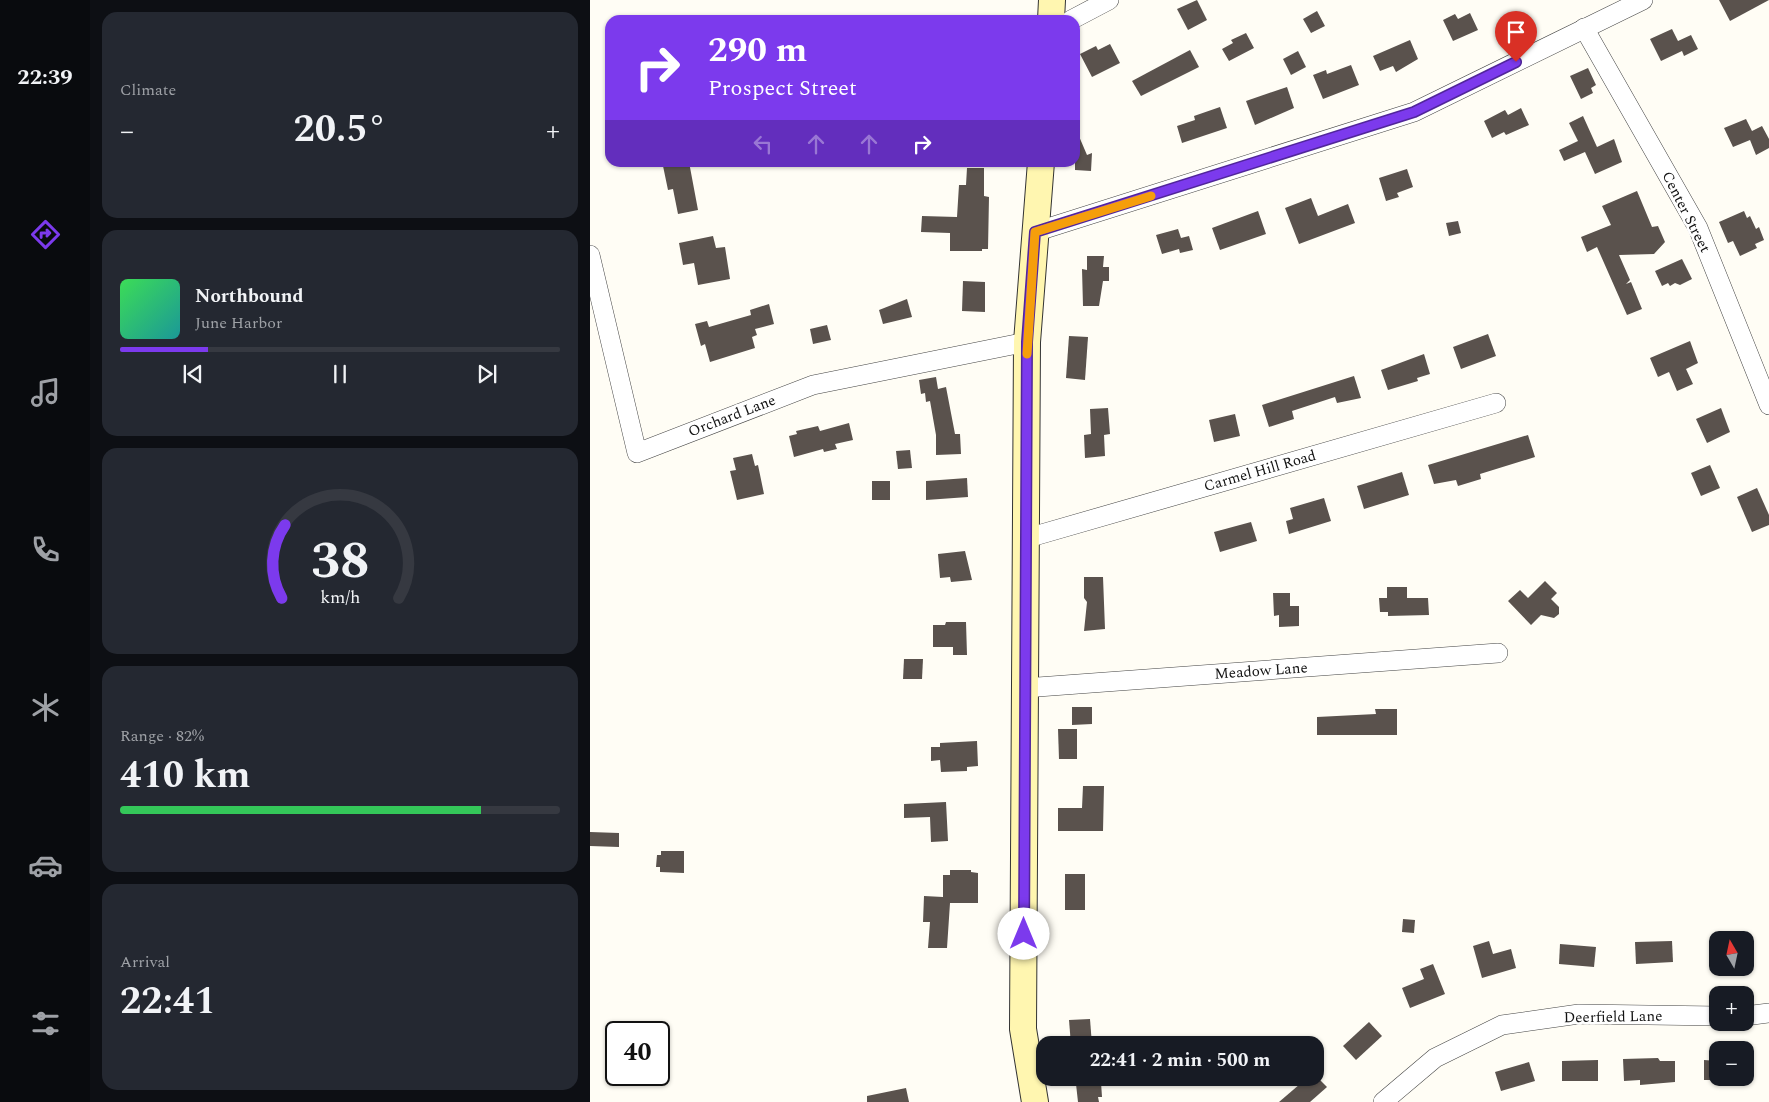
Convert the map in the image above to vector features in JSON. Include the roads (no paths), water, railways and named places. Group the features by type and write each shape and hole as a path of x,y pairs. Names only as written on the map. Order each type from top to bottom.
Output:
{"street":[{"path":"1051,15 1052,0"},
{"path":"1080,15 1109,0"},
{"path":"1035,232 1414,112 1643,0"},
{"name":"Center Street","path":"1584,28 1698,228 1769,405"},
{"path":"1035,1102 1023,1029 1024,539 1027,342 1041,167"},
{"name":"Orchard Lane","path":"590,255 637,453 813,385 1027,342"},
{"name":"Carmel Hill Road","path":"1024,539 1496,403"},
{"name":"Meadow Lane","path":"1024,688 1498,653"},
{"path":"1754,1015 1769,1013"},
{"name":"Deerfield Lane","path":"1383,1102 1435,1058 1502,1025 1579,1014 1709,1016"}]}
